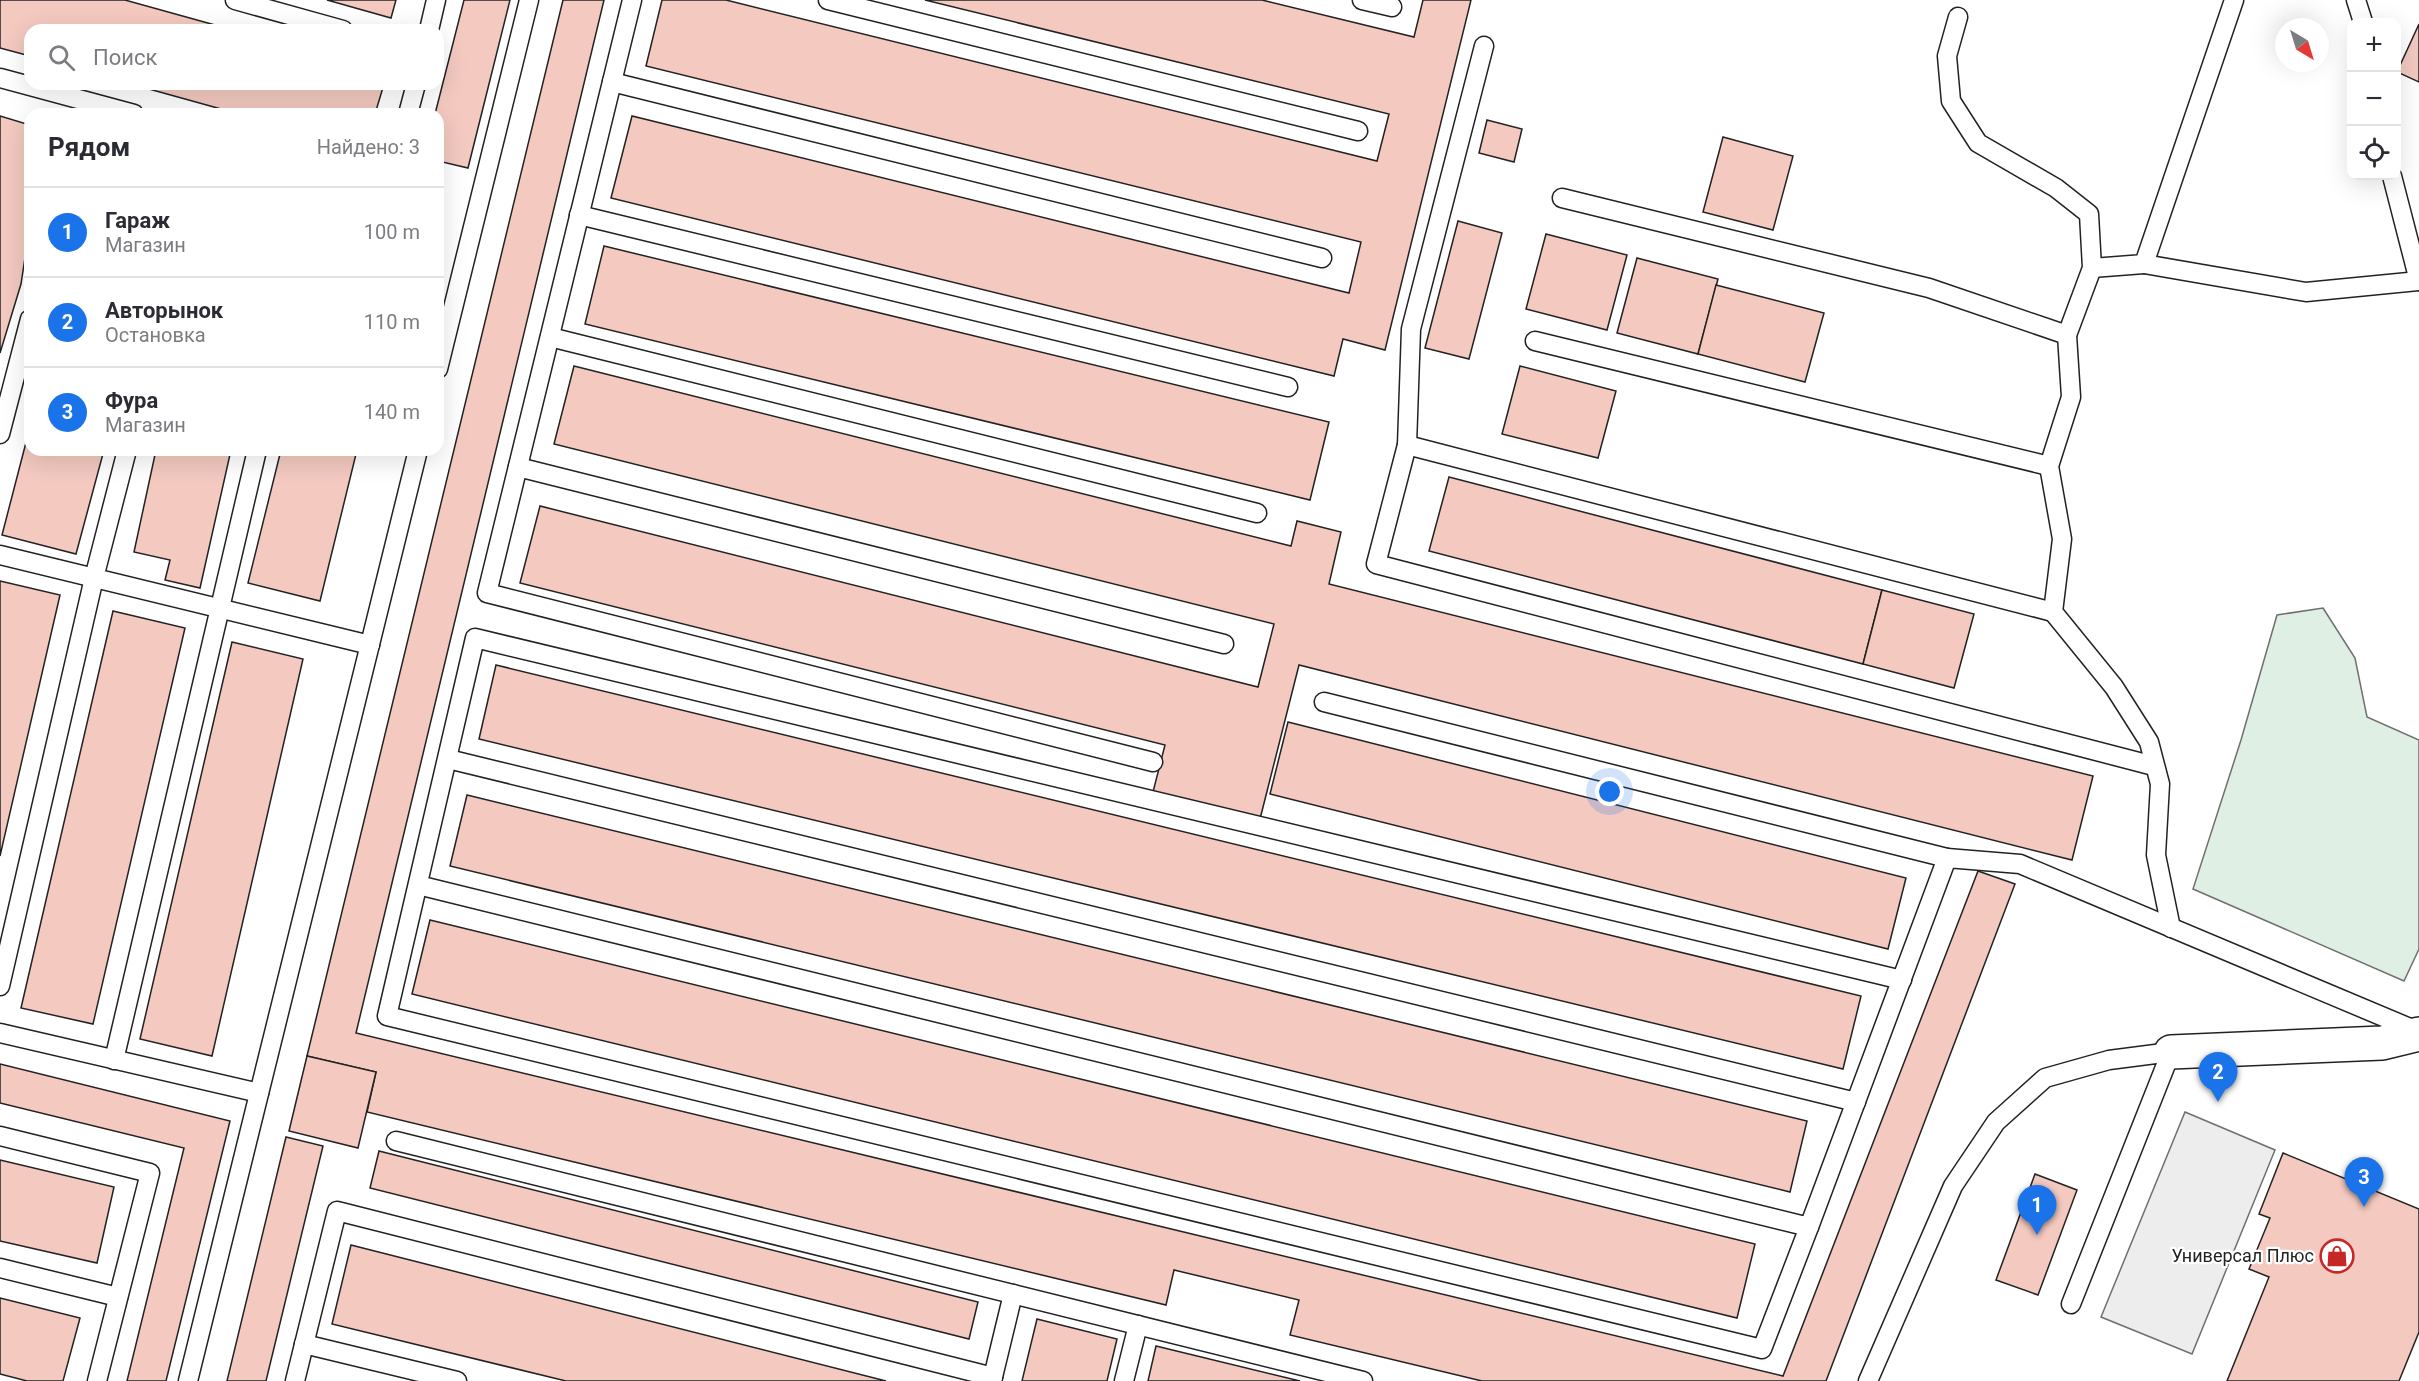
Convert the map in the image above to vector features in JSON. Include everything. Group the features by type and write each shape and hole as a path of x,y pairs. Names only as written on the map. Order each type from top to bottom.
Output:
{"street":[{"path":"2171,1052 2382,1043 2419,1033"}],"lane":[{"path":"236,0 322,24"},
{"path":"430,24 436,0"},
{"path":"444,345 529,0"},
{"path":"632,0 487,593 1153,762"},
{"path":"828,0 1358,131"},
{"path":"1362,0 1392,8"},
{"path":"2144,264 2234,0"},
{"path":"2356,0 2362,18"},
{"path":"1958,17 1947,56 1951,101 1978,142 2056,188 2089,214 2092,268 2067,335 2071,397 2049,466 2062,539 2053,612"},
{"path":"1484,46 1411,329 1407,445 1376,564 2154,766"},
{"path":"0,78 24,84"},
{"path":"612,82 1322,258"},
{"path":"45,90 112,108"},
{"path":"410,108 414,90"},
{"path":"2092,268 2144,264 2306,292 2419,281 2393,180"},
{"path":"1562,198 1929,288 2067,335"},
{"path":"579,215 1288,387"},
{"path":"550,337 1257,513"},
{"path":"1535,341 2049,466"},
{"path":"0,434 24,342"},
{"path":"1407,445 2053,612 2114,687 2149,742 2160,784 2156,855 2171,928"},
{"path":"0,986 94,578 125,456"},
{"path":"114,1060 218,608 256,456"},
{"path":"188,1381 417,456"},
{"path":"518,467 1224,644"},
{"path":"0,555 370,645"},
{"path":"1902,980 475,638 387,1016 1762,1349 1809,1227 1902,980 1947,858"},
{"path":"1324,702 1947,858 2020,864 2419,1033"},
{"path":"448,759 1856,1102"},
{"path":"418,885 1809,1227"},
{"path":"0,1033 259,1093"},
{"path":"1868,1381 1953,1186 1996,1122 2045,1078 2109,1060 2171,1052 2071,1304"},
{"path":"0,1136 150,1173 97,1381"},
{"path":"396,1141 1363,1381"},
{"path":"295,1381 337,1211 993,1379 1013,1294"},
{"path":"0,1268 118,1297"},
{"path":"1124,1381 1138,1325"},
{"path":"304,1344 456,1381"}],"green space":[{"path":"2323,608 2355,658 2367,717 2419,740 2419,949 2404,981 2193,889 2241,740 2277,615"}],"shaded area":[{"path":"2185,1112 2275,1150 2192,1354 2101,1317"}],"building":[{"path":"0,0 125,0 211,24 24,24 24,54 0,48"},
{"path":"327,0 396,0 391,18"},
{"path":"464,0 510,0 468,168 444,162 444,108 437,108 441,90 444,90 444,79"},
{"path":"563,0 604,0 356,1033 1783,1376 1978,871 2015,884 1826,1381 1482,1381 1290,1335 1299,1300 1174,1270 1166,1305 367,1112 376,1072 307,1056"},
{"path":"662,0 726,0 1377,161 1389,114 925,0 1262,0 1414,37 1423,0 1471,0 1385,350 1343,339 1334,376 611,198 632,116 1349,293 1361,242 646,66"},
{"path":"2419,24 2419,82 2401,74 2401,63"},
{"path":"153,90 382,90 377,108 217,108"},
{"path":"0,116 24,123 24,264 21,284 0,353"},
{"path":"1487,120 1522,129 1514,162 1479,153"},
{"path":"1723,137 1793,156 1773,230 1703,212"},
{"path":"1458,221 1502,233 1469,359 1425,348"},
{"path":"1546,234 1627,255 1607,330 1526,309"},
{"path":"604,246 1329,422 1310,500 585,324"},
{"path":"1637,258 1718,279 1698,354 1617,333"},
{"path":"1716,285 1824,313 1805,382 1698,354"},
{"path":"574,366 1291,546 1297,521 1341,532 1329,584 2093,776 2072,860 1299,665 1260,819 1153,792 1165,745 520,583 540,506 1258,687 1274,624 554,444"},
{"path":"1520,366 1616,391 1598,458 1502,434"},
{"path":"24,450 24,456 102,456 76,554 2,535"},
{"path":"155,456 230,456 200,588 165,580 170,560 134,552"},
{"path":"280,456 356,456 320,601 248,583"},
{"path":"1449,477 1882,590 1863,664 1429,551"},
{"path":"0,581 60,595 0,856"},
{"path":"1882,590 1974,614 1954,688 1863,664"},
{"path":"113,611 185,628 93,1024 21,1008"},
{"path":"232,642 303,659 212,1056 140,1039"},
{"path":"496,665 1861,996 1843,1069 479,739"},
{"path":"1288,722 1906,878 1888,949 1270,794"},
{"path":"467,795 1807,1121 1790,1192 450,866"},
{"path":"430,920 1755,1244 1737,1318 412,994"},
{"path":"307,1056 376,1072 358,1148 289,1131"},
{"path":"0,1064 230,1121 166,1381 127,1381 184,1148 0,1103"},
{"path":"286,1137 323,1146 266,1381 227,1381"},
{"path":"379,1151 978,1302 969,1339 370,1188"},
{"name":"Универсал Плюс","path":"2283,1153 2419,1209 2419,1332 2399,1381 2227,1381 2269,1277 2249,1269 2270,1218 2259,1214"},
{"path":"0,1160 114,1187 97,1263 0,1241"},
{"path":"2035,1174 2077,1190 2038,1295 1996,1280"},
{"path":"351,1245 886,1381 566,1381 332,1324"},
{"path":"0,1298 80,1318 63,1381 27,1381 0,1374"},
{"path":"1037,1319 1117,1339 1107,1381 1022,1381"},
{"path":"1156,1346 1300,1381 1148,1381"}],"place":[{"name":"Авторынок","path":"2218,1102"},
{"name":"Фура","path":"2364,1207"},
{"name":"Гараж","path":"2037,1235"},
{"name":"Универсал Плюс","path":"2337,1256"}]}
